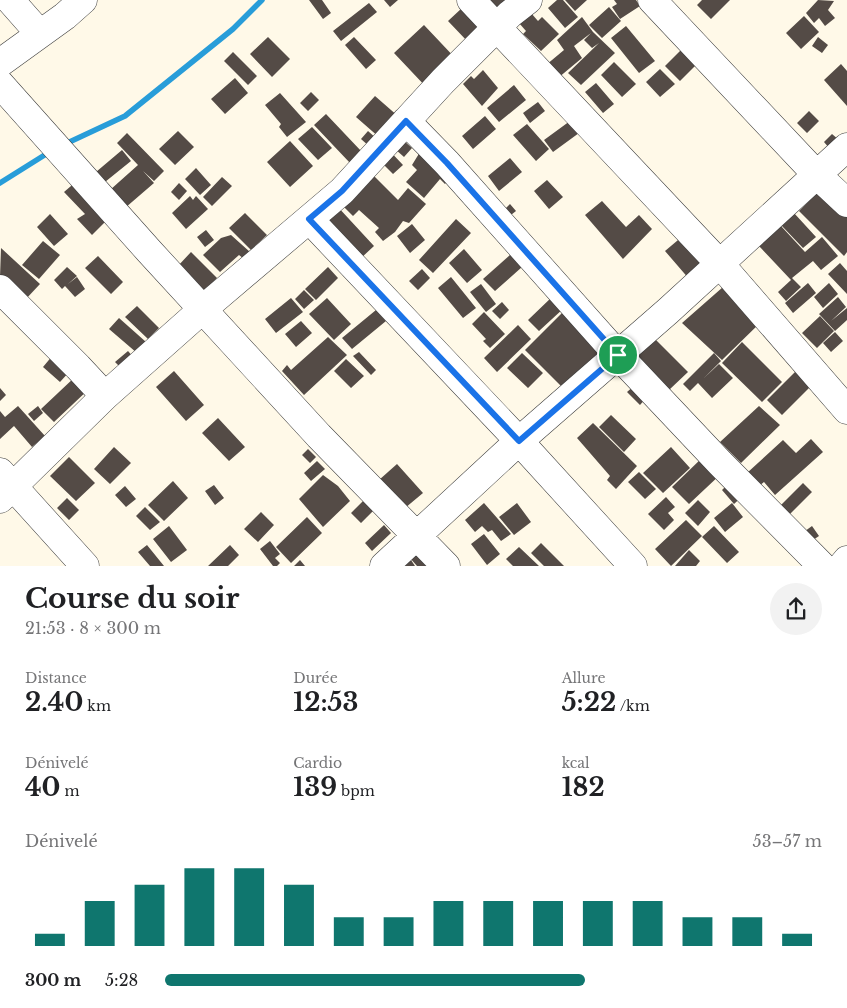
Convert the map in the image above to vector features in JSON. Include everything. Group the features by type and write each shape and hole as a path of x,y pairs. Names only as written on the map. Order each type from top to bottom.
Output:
{"street":[{"path":"10,0 40,34"},
{"path":"0,63 65,16 83,0"},
{"path":"471,0 720,264 847,410"},
{"path":"85,566 5,486 203,310 342,191 443,81 510,14 528,0"},
{"path":"652,0 816,175 847,203"},
{"path":"0,84 319,436 446,566"},
{"path":"406,121 453,170 618,355 720,463 822,566"},
{"path":"384,566 415,535 720,264 847,147"},
{"path":"309,219 519,441 632,566"},
{"path":"0,289 105,396"},
{"path":"842,566 847,560"}],"building":[{"path":"309,0 322,0 331,13 323,19"},
{"path":"384,0 398,0 390,7"},
{"path":"486,0 507,0 499,17"},
{"path":"557,0 563,0 578,17 565,28 548,8"},
{"path":"565,0 587,0 575,11"},
{"path":"614,0 636,0 640,6 620,19 612,7 617,4"},
{"path":"702,0 730,0 711,19 697,5"},
{"path":"818,0 834,1 828,10 835,18 825,26 819,18 814,23 806,13"},
{"path":"369,3 377,12 341,41 333,31"},
{"path":"609,7 621,21 602,38 589,25"},
{"path":"462,8 482,29 468,42 448,21"},
{"path":"531,13 538,21 542,17 559,34 541,51 523,34 526,31 519,23"},
{"path":"804,16 819,32 801,49 786,33"},
{"path":"582,17 593,32 615,53 581,85 568,73 599,43 592,48 584,40 591,33 574,46 582,58 558,78 546,65 564,50 557,40"},
{"path":"424,25 458,61 428,89 394,53"},
{"path":"626,26 655,61 639,73 611,38"},
{"path":"268,37 290,59 272,77 250,54"},
{"path":"354,37 376,60 366,69 345,45"},
{"path":"818,37 828,45 822,53 812,46"},
{"path":"687,44 702,59 680,81 665,66"},
{"path":"233,52 257,76 248,85 224,61"},
{"path":"614,62 636,84 622,97 601,75"},
{"path":"841,64 847,71 847,106 824,80"},
{"path":"660,69 675,84 660,97 646,82"},
{"path":"483,70 498,88 482,106 463,84 471,76 474,79"},
{"path":"235,78 248,93 225,114 211,99"},
{"path":"596,83 614,104 603,113 585,92"},
{"path":"514,85 526,100 499,122 487,108"},
{"path":"311,92 319,100 308,111 300,103"},
{"path":"280,93 306,122 287,137 279,127 281,124 265,105"},
{"path":"375,96 399,117 380,138 356,117"},
{"path":"538,102 545,111 530,123 523,113"},
{"path":"809,111 819,121 807,133 797,123"},
{"path":"326,114 362,152 350,163 314,125"},
{"path":"485,116 496,129 473,149 462,136"},
{"path":"570,121 579,133 553,152 544,140"},
{"path":"527,124 549,149 536,161 513,135"},
{"path":"312,127 332,148 318,160 298,139"},
{"path":"178,131 194,147 175,165 159,149"},
{"path":"368,131 377,139 370,147 361,139"},
{"path":"127,133 164,171 154,181 143,171 154,183 125,208 110,190 138,165 117,143"},
{"path":"832,134 839,140 830,149 824,142"},
{"path":"403,140 412,148 404,157 395,149"},
{"path":"290,141 313,166 290,187 267,162"},
{"path":"385,146 403,165 393,174 375,156"},
{"path":"122,150 131,161 105,182 96,172"},
{"path":"420,152 453,175 445,184 440,179 424,198 406,182 417,170 412,165"},
{"path":"510,158 522,172 499,191 488,176"},
{"path":"196,168 211,185 200,195 185,179"},
{"path":"369,171 398,200 408,188 426,204 409,223 403,221 395,232 383,241 375,232 379,228 359,210 353,216 340,203"},
{"path":"222,177 232,186 212,206 203,197"},
{"path":"78,180 111,216 92,235 77,219 85,214 64,192"},
{"path":"547,180 563,197 549,209 534,191"},
{"path":"179,183 187,191 179,200 171,192"},
{"path":"823,187 847,211 847,252 844,256 799,211"},
{"path":"190,196 193,200 196,196 208,209 186,229 172,213"},
{"path":"602,201 626,227 639,215 652,229 623,259 585,215"},
{"path":"510,204 516,211 507,218 502,212"},
{"path":"337,206 374,246 360,259 323,218"},
{"path":"245,213 267,235 251,250 229,228"},
{"path":"794,213 816,237 803,248 781,225"},
{"path":"50,214 68,234 54,246 37,227"},
{"path":"456,219 471,233 433,273 419,260"},
{"path":"412,224 425,240 410,253 397,236"},
{"path":"781,226 805,252 822,237 838,256 821,270 813,261 792,278 801,287 786,301 778,292 791,280 759,246"},
{"path":"206,230 214,240 205,247 197,237"},
{"path":"231,235 250,252 244,259 239,255 220,272 203,255 221,238"},
{"path":"684,235 709,264 690,280 665,251"},
{"path":"43,241 60,255 39,279 22,265"},
{"path":"1,248 40,284 25,300 0,277"},
{"path":"464,249 482,270 467,283 449,263"},
{"path":"191,252 217,278 203,292 177,267"},
{"path":"511,254 522,267 495,291 483,279"},
{"path":"98,256 123,282 111,294 85,268"},
{"path":"840,263 847,271 847,294 828,274"},
{"path":"67,267 77,276 68,284 77,277 85,289 75,297 65,286 62,289 54,280"},
{"path":"328,267 338,278 316,300 305,289"},
{"path":"422,269 430,278 418,290 409,281"},
{"path":"451,277 476,308 463,318 438,288"},
{"path":"808,283 816,293 793,313 785,303"},
{"path":"829,283 838,294 823,308 814,297"},
{"path":"481,284 496,304 486,312 470,292"},
{"path":"723,287 760,323 722,360 682,323"},
{"path":"304,290 314,300 304,309 295,299"},
{"path":"553,296 564,308 539,331 528,320"},
{"path":"838,297 846,307 831,321 847,308 847,320 835,331 819,314"},
{"path":"291,298 303,312 276,333 265,319"},
{"path":"327,298 351,324 334,340 309,314"},
{"path":"502,302 509,310 500,319 492,311"},
{"path":"137,306 159,328 148,339 125,317"},
{"path":"569,306 611,348 567,392 525,350"},
{"path":"376,310 386,321 352,349 342,338"},
{"path":"484,312 505,334 490,348 483,341 486,339 472,324"},
{"path":"820,316 834,331 817,348 802,333"},
{"path":"119,318 146,342 137,353 109,329"},
{"path":"301,321 312,333 296,347 285,334"},
{"path":"518,325 531,339 497,372 484,358"},
{"path":"835,332 843,341 831,352 823,343"},
{"path":"328,337 347,355 304,395 282,371 287,365 291,370"},
{"path":"653,337 688,372 669,390 635,355"},
{"path":"742,342 782,382 762,402 722,363"},
{"path":"128,351 135,359 123,370 115,362"},
{"path":"359,352 376,370 371,375 353,356"},
{"path":"522,353 543,373 528,388 507,368"},
{"path":"714,353 721,361 704,378 719,364 733,378 712,398 698,383 690,391 683,384"},
{"path":"53,355 70,371 60,382 43,367"},
{"path":"346,359 364,376 351,388 334,371"},
{"path":"174,371 204,405 186,421 156,387"},
{"path":"795,372 810,387 782,415 767,400"},
{"path":"76,376 89,389 54,422 41,409"},
{"path":"635,385 647,397 640,405 627,392"},
{"path":"0,388 6,395 0,401"},
{"path":"18,406 45,436 32,447 14,426 0,439 0,411 5,417"},
{"path":"38,406 43,413 34,421 28,414"},
{"path":"759,406 780,425 741,463 720,442"},
{"path":"611,415 636,439 624,452 599,427"},
{"path":"218,418 245,447 229,461 202,433"},
{"path":"593,423 637,466 616,489 607,480 610,476 577,438"},
{"path":"811,439 823,452 775,495 764,482 759,486 747,473 783,440 796,453"},
{"path":"114,447 131,463 110,484 94,469"},
{"path":"671,447 690,468 663,493 643,473"},
{"path":"308,449 316,457 310,463 302,455"},
{"path":"705,455 722,473 689,504 672,487"},
{"path":"69,457 95,483 76,501 50,476"},
{"path":"317,461 325,469 311,481 304,473"},
{"path":"397,464 423,493 405,508 379,480"},
{"path":"639,472 656,489 645,499 628,482"},
{"path":"323,475 338,486 350,501 323,527 299,499"},
{"path":"736,476 749,490 734,504 722,490"},
{"path":"173,481 188,498 164,521 148,505"},
{"path":"803,483 812,492 788,516 779,507"},
{"path":"214,485 224,498 215,505 205,491"},
{"path":"125,486 136,499 126,507 115,495"},
{"path":"368,496 378,506 361,523 351,513"},
{"path":"666,497 675,507 668,513 674,520 664,530 648,514"},
{"path":"67,498 79,510 69,520 57,508"},
{"path":"698,500 710,512 698,526 685,513"},
{"path":"484,503 511,534 501,541 492,530 488,532 482,526 475,532 465,520"},
{"path":"517,503 531,522 514,535 499,517"},
{"path":"732,503 743,517 725,532 714,518"},
{"path":"145,507 160,522 150,530 136,516"},
{"path":"261,512 274,525 258,542 244,529"},
{"path":"307,517 322,533 291,563 276,547"},
{"path":"686,520 702,536 671,566 655,549"},
{"path":"384,525 391,533 372,551 365,543"},
{"path":"169,526 187,550 171,562 153,539"},
{"path":"714,526 739,552 727,563 702,537"},
{"path":"812,526 819,536 807,544 801,534"},
{"path":"484,534 500,554 487,565 471,544"},
{"path":"270,541 280,554 275,558 280,563 277,566 273,566 260,549"},
{"path":"541,543 564,566 544,566 531,553"},
{"path":"147,545 164,566 150,566 138,552"},
{"path":"230,545 239,555 228,566 208,566"},
{"path":"519,547 539,566 513,566 506,559"},
{"path":"421,548 437,566 417,566 410,558"},
{"path":"689,550 700,561 696,566 675,566"},
{"path":"409,557 415,566 399,566"},
{"path":"300,560 305,566 294,566"}],"waterway":[{"path":"63,145 125,116 233,29 262,0"},
{"path":"0,183 51,151"}],"route":[{"path":"406,121 447,163 618,355 519,441 309,219 342,191 406,121"}]}
